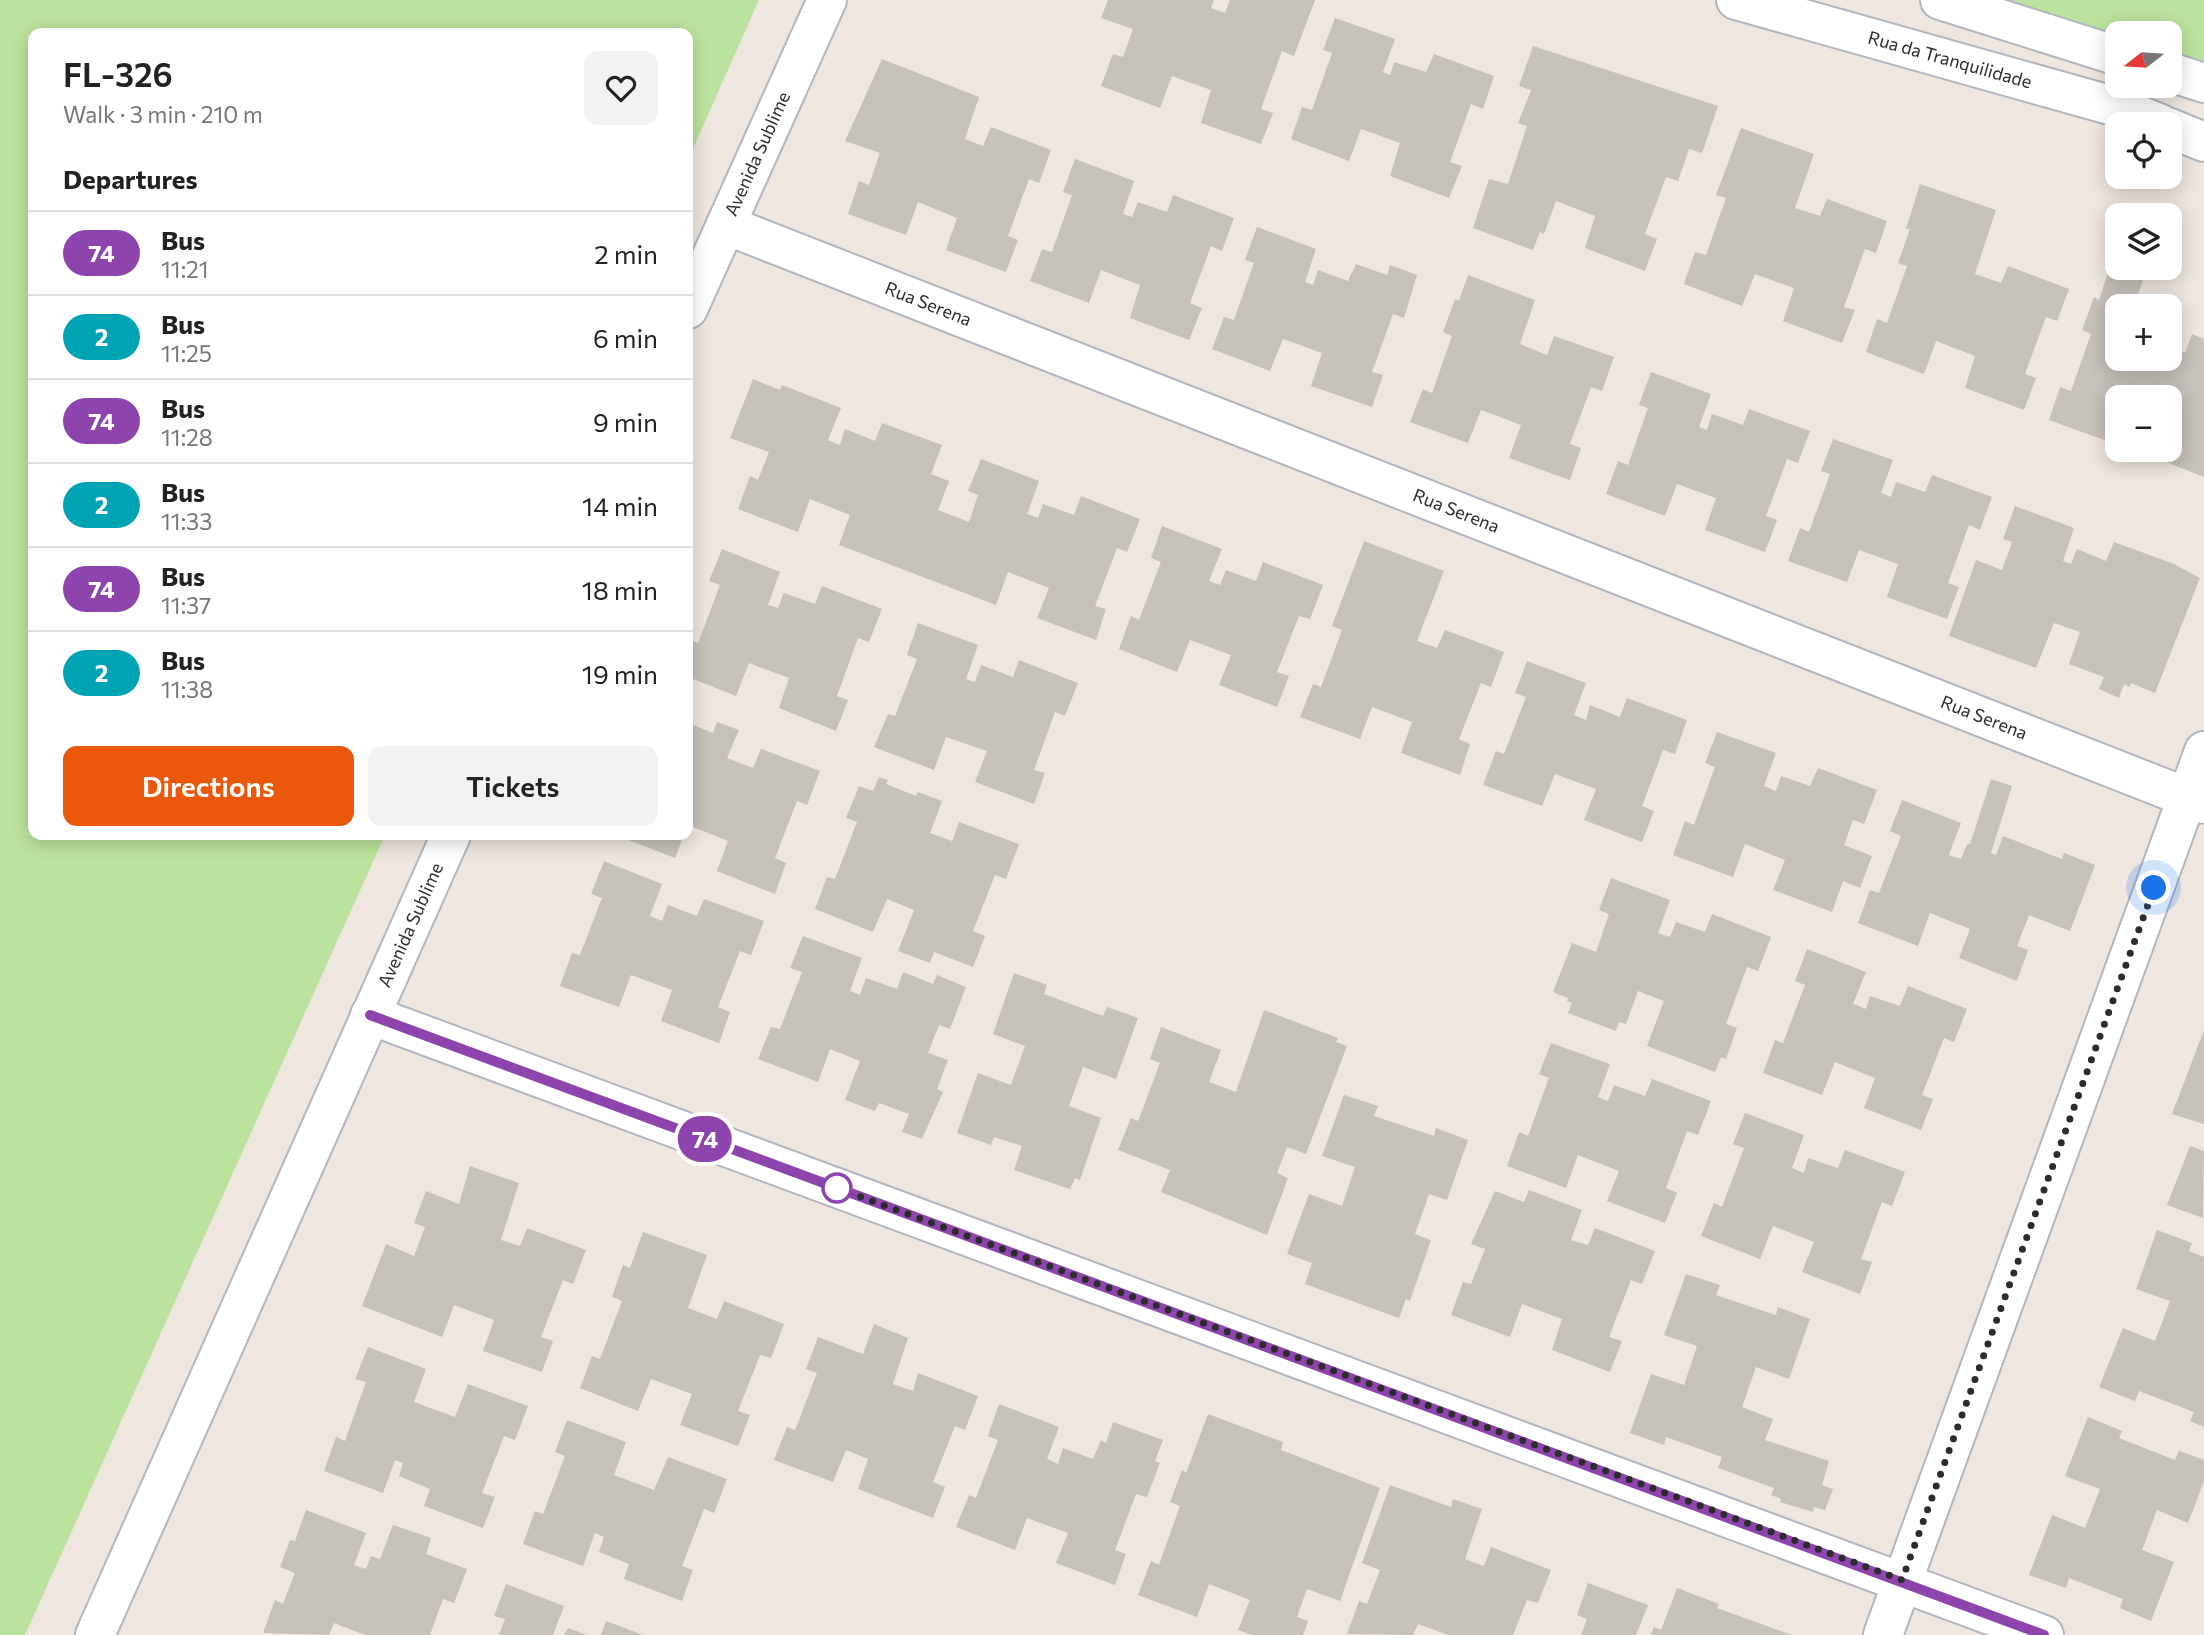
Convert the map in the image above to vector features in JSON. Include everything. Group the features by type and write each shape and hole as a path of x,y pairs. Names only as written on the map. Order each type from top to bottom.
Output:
{"street":[{"name":"Avenida Sublime","path":"693,298 827,0"},
{"name":"Rua da Tranquilidade","path":"1736,0 2131,112"},
{"path":"1940,0 2105,52"},
{"path":"2182,76 2204,83"},
{"path":"2182,133 2204,142"},
{"name":"Rua Serena","path":"726,225 2196,801"},
{"path":"1883,1635 2196,801 2204,751"},
{"name":"Avenida Sublime","path":"95,1635 449,840"},
{"path":"370,1015 1902,1580 2044,1635"}],"green space":[{"path":"0,0 759,0 693,149 693,28 28,28 28,840 383,840 25,1635 0,1635"},
{"path":"1940,0 2204,0 2204,83 2182,76 2182,21 2105,21 2105,52"}],"building":[{"path":"1108,0 1214,0 1211,8 1225,13 1230,0 1315,0 1294,56 1282,51 1261,109 1273,113 1261,144 1201,123 1211,90 1172,76 1160,108 1101,86 1113,54 1123,57 1133,29 1101,18"},
{"path":"1335,18 1395,39 1383,72 1390,75 1394,62 1426,72 1434,54 1494,76 1483,109 1471,104 1450,162 1462,166 1449,198 1390,176 1400,143 1361,129 1349,161 1291,139 1302,107 1312,110 1332,53 1323,50"},
{"path":"1533,46 1718,106 1702,153 1689,149 1678,181 1666,177 1645,234 1657,239 1645,271 1585,248 1595,216 1556,201 1544,234 1540,232 1533,250 1473,228 1489,179 1508,184 1527,126 1518,123 1531,90 1519,86"},
{"path":"882,59 979,97 965,139 983,146 991,127 1051,150 1039,183 1029,179 1008,236 1018,240 1006,272 946,250 957,218 918,202 906,235 848,214 859,181 869,185 880,153 845,141"},
{"path":"1741,128 1814,154 1795,208 1820,216 1827,199 1887,221 1876,253 1865,249 1844,307 1855,310 1842,343 1783,321 1794,288 1755,274 1742,306 1684,284 1695,252 1706,255 1726,198 1716,195"},
{"path":"1075,159 1134,181 1123,214 1132,217 1138,202 1167,212 1173,195 1234,218 1222,251 1211,246 1190,303 1202,308 1189,340 1130,318 1140,285 1101,270 1089,303 1030,281 1042,249 1052,252 1072,195 1063,192"},
{"path":"1920,184 1996,210 1975,274 2001,283 2008,266 2069,289 2057,321 2046,317 2025,374 2036,378 2024,410 1965,388 1975,356 1936,341 1924,374 1866,352 1877,319 1887,323 1907,266 1898,263 1910,229 1906,229"},
{"path":"1257,227 1316,249 1305,282 1313,285 1318,270 1348,281 1356,264 1387,275 1390,265 1417,275 1404,318 1393,314 1372,372 1383,375 1372,407 1311,386 1322,353 1283,339 1270,371 1212,349 1224,317 1234,320 1254,263 1245,260"},
{"path":"1468,275 1535,300 1520,344 1547,355 1554,336 1614,357 1602,391 1591,387 1570,444 1581,448 1570,480 1509,458 1521,425 1481,410 1468,443 1410,422 1423,389 1432,393 1452,336 1443,332 1455,299 1459,301"},
{"path":"2106,280 2143,280 2138,294 2105,294 2105,371 2182,371 2182,352 2185,353 2192,334 2204,339 2204,477 2166,462 2182,462 2182,385 2105,385 2105,440 2049,420 2060,387 2071,391 2091,334 2082,330 2094,297 2099,300"},
{"path":"1651,372 1711,394 1699,427 1707,430 1712,414 1743,425 1749,409 1810,431 1798,463 1787,459 1766,516 1777,520 1765,552 1705,530 1716,498 1677,484 1665,516 1606,494 1618,461 1628,465 1648,408 1639,405"},
{"path":"753,379 780,390 782,385 841,408 828,440 840,445 845,429 875,441 882,423 942,445 931,474 949,481 938,510 969,522 978,495 968,491 981,459 1039,481 1027,514 1038,518 1043,504 1074,515 1081,496 1140,519 1127,552 1117,548 1095,606 1106,609 1096,640 1037,618 1049,588 1008,572 996,605 839,545 850,515 810,499 798,532 738,509 750,476 758,480 769,452 730,438"},
{"path":"1833,439 1893,460 1881,493 1891,497 1896,482 1925,492 1932,475 1992,497 1980,530 1969,525 1948,583 1959,587 1947,619 1887,597 1898,564 1859,550 1847,582 1788,561 1800,528 1809,532 1830,474 1821,471"},
{"path":"2015,506 2074,528 2063,561 2071,564 2077,549 2106,561 2114,542 2174,564 2200,578 2155,693 2131,683 2130,687 2124,684 2119,698 2099,689 2104,677 2069,664 2080,632 2054,623 2036,668 1949,636 1976,560 2002,570 2012,542 2003,539"},
{"path":"1162,526 1222,549 1209,581 1220,585 1226,570 1256,581 1263,562 1323,585 1310,619 1299,616 1277,672 1289,676 1277,707 1219,685 1231,655 1190,640 1177,672 1119,649 1131,616 1139,620 1161,562 1151,558"},
{"path":"1364,541 1444,571 1417,641 1437,648 1445,630 1504,652 1491,687 1481,683 1459,739 1470,744 1460,775 1401,753 1412,722 1372,707 1360,739 1300,717 1313,684 1321,687 1342,630 1332,626"},
{"path":"722,549 780,572 768,605 778,608 784,593 815,604 822,586 882,609 869,642 858,638 837,696 848,700 836,731 779,708 789,678 749,663 736,696 693,679 693,641 698,643 720,585 709,581"},
{"path":"918,623 978,645 966,679 975,682 981,665 1013,677 1019,660 1078,683 1065,716 1055,712 1034,770 1045,773 1034,804 975,782 987,751 946,737 934,770 874,747 888,714 895,716 917,659 907,655"},
{"path":"1527,661 1586,683 1574,715 1586,720 1590,705 1620,717 1627,698 1687,720 1675,754 1663,750 1642,806 1654,811 1642,842 1584,820 1596,789 1555,774 1542,806 1483,785 1496,751 1504,754 1526,697 1515,693"},
{"path":"717,722 739,730 727,758 753,768 761,749 820,771 807,805 797,801 775,858 786,863 775,894 717,871 728,841 693,827 693,725 713,733"},
{"path":"1717,732 1776,753 1764,786 1776,791 1781,776 1810,786 1818,768 1877,790 1864,824 1853,820 1844,845 1872,856 1860,888 1843,881 1832,912 1773,890 1785,860 1745,844 1733,877 1673,855 1685,821 1694,825 1715,767 1705,763"},
{"path":"879,777 888,780 886,784 916,796 918,792 942,801 930,833 952,841 959,822 1019,844 1006,879 995,875 973,931 985,936 973,967 934,952 930,963 898,951 914,910 887,899 873,932 815,909 827,877 835,879 857,822 846,818 859,786 873,791"},
{"path":"1991,779 2012,786 1991,853 1996,855 2003,836 2062,859 2064,853 2095,865 2070,931 2029,915 2017,946 2028,950 2017,981 1959,958 1970,929 1930,913 1918,946 1858,923 1870,890 1879,893 1901,836 1890,831 1902,800 1961,823 1949,855 1961,859 1967,844 1970,844"},
{"path":"628,840 682,840 675,858"},
{"path":"604,861 662,884 650,916 662,921 668,905 697,916 704,899 764,921 751,955 740,951 718,1007 730,1012 719,1043 661,1021 672,990 631,975 619,1007 560,986 572,953 580,955 602,898 591,894"},
{"path":"1611,878 1670,900 1658,933 1670,937 1676,922 1705,932 1712,914 1771,937 1758,971 1747,967 1726,1024 1737,1028 1726,1059 1721,1057 1715,1072 1647,1046 1664,1001 1638,991 1626,1024 1619,1022 1616,1031 1568,1013 1572,1003 1567,1001 1568,998 1553,992 1572,943 1596,952 1609,914 1599,910"},
{"path":"803,936 862,958 850,991 860,995 866,978 897,989 903,972 933,984 937,975 966,987 950,1029 939,1025 928,1053 948,1060 937,1089 943,1092 922,1139 902,1132 909,1114 879,1103 875,1111 845,1100 860,1061 830,1049 818,1082 758,1059 771,1027 780,1029 802,972 790,968"},
{"path":"1807,949 1866,972 1853,1004 1866,1009 1870,996 1900,1006 1908,986 1967,1009 1954,1042 1944,1038 1922,1095 1933,1099 1921,1130 1864,1108 1875,1078 1835,1062 1822,1095 1763,1073 1775,1040 1783,1043 1805,985 1795,981"},
{"path":"1014,973 1047,985 1044,994 1103,1016 1107,1007 1138,1018 1116,1079 1083,1067 1069,1106 1101,1118 1080,1180 1075,1178 1070,1189 1014,1170 1022,1146 994,1137 991,1145 957,1133 978,1073 1011,1085 1025,1046 993,1034"},
{"path":"1264,1010 1338,1038 1336,1042 1347,1046 1306,1154 1287,1147 1277,1173 1288,1178 1267,1235 1161,1192 1170,1170 1118,1150 1131,1118 1138,1121 1160,1063 1150,1059 1161,1027 1221,1050 1209,1082 1236,1092"},
{"path":"2204,1030 2204,1124 2172,1114"},
{"path":"1551,1043 1610,1064 1598,1097 1608,1101 1614,1085 1645,1096 1652,1079 1711,1101 1698,1135 1687,1131 1666,1188 1677,1193 1665,1223 1607,1201 1619,1171 1578,1155 1566,1188 1507,1166 1519,1132 1528,1136 1549,1078 1539,1074"},
{"path":"1344,1095 1378,1106 1374,1116 1434,1136 1436,1128 1468,1140 1447,1200 1429,1194 1415,1234 1431,1240 1410,1301 1406,1299 1399,1318 1305,1284 1312,1263 1287,1254 1309,1194 1342,1206 1355,1167 1322,1156"},
{"path":"1745,1113 1804,1135 1792,1168 1804,1173 1808,1158 1838,1168 1845,1150 1905,1172 1892,1206 1882,1202 1861,1259 1872,1262 1860,1294 1802,1272 1814,1242 1773,1226 1760,1259 1701,1236 1714,1203 1722,1207 1744,1148 1733,1144"},
{"path":"2190,1146 2204,1151 2203,1218 2167,1205"},
{"path":"470,1166 519,1183 501,1240 520,1246 527,1228 586,1250 573,1284 563,1280 541,1337 553,1341 542,1372 483,1351 494,1320 454,1305 442,1337 362,1306 386,1244 414,1256 425,1227 414,1223 426,1191 459,1204"},
{"path":"1529,1190 1582,1210 1571,1240 1588,1245 1595,1228 1655,1251 1642,1284 1631,1280 1609,1337 1622,1341 1610,1372 1552,1350 1562,1319 1522,1304 1510,1337 1451,1315 1463,1282 1471,1284 1485,1249 1471,1244 1495,1191 1524,1202"},
{"path":"2157,1230 2192,1243 2189,1251 2204,1257 2204,1427 2190,1421 2194,1412 2139,1391 2135,1401 2099,1387 2123,1328 2155,1341 2170,1301 2136,1289"},
{"path":"643,1232 707,1255 688,1308 717,1319 724,1301 784,1324 771,1358 760,1355 738,1411 750,1415 738,1446 680,1425 692,1394 651,1379 638,1411 580,1388 592,1356 600,1359 622,1301 612,1297 623,1265 630,1268"},
{"path":"1686,1274 1720,1285 1716,1295 1776,1315 1778,1307 1810,1319 1789,1379 1756,1367 1742,1407 1773,1419 1765,1440 1829,1461 1822,1485 1833,1489 1825,1510 1814,1507 1813,1512 1780,1502 1781,1499 1771,1495 1774,1488 1718,1468 1722,1457 1666,1437 1664,1445 1630,1433 1651,1374 1684,1385 1697,1346 1664,1335"},
{"path":"874,1324 908,1338 893,1384 913,1391 918,1373 978,1396 965,1430 955,1426 933,1482 945,1487 933,1518 858,1489 868,1459 846,1450 833,1482 774,1460 787,1427 795,1430 817,1373 806,1369 818,1337 863,1354"},
{"path":"368,1347 426,1369 414,1402 455,1417 468,1384 528,1406 515,1440 504,1436 482,1493 495,1497 483,1528 424,1506 430,1489 399,1476 403,1463 395,1460 383,1493 324,1471 336,1437 345,1441 366,1382 355,1379"},
{"path":"999,1404 1059,1427 1047,1459 1058,1464 1063,1448 1093,1459 1101,1440 1106,1443 1113,1422 1163,1440 1155,1461 1160,1463 1147,1497 1136,1494 1115,1550 1126,1554 1115,1585 1056,1563 1068,1533 1027,1518 1015,1550 956,1527 969,1495 976,1498 998,1440 988,1436"},
{"path":"1208,1414 1283,1442 1281,1450 1380,1488 1340,1601 1307,1589 1297,1617 1308,1621 1303,1635 1252,1635 1238,1630 1250,1600 1209,1584 1197,1617 1138,1595 1151,1561 1159,1565 1180,1506 1170,1502 1182,1470 1186,1473"},
{"path":"2088,1417 2122,1431 2119,1438 2175,1460 2179,1451 2204,1460 2204,1481 2188,1523 2157,1510 2142,1550 2174,1562 2151,1621 2120,1608 2123,1599 2069,1578 2066,1588 2029,1575 2052,1515 2085,1528 2100,1489 2065,1476"},
{"path":"567,1420 626,1442 614,1475 654,1490 668,1457 727,1479 714,1513 704,1509 682,1566 693,1570 682,1601 624,1579 629,1564 599,1552 604,1537 595,1533 583,1566 523,1544 535,1511 543,1514 565,1456 555,1452"},
{"path":"1390,1485 1451,1507 1453,1499 1482,1509 1465,1559 1484,1566 1491,1547 1551,1570 1538,1603 1527,1600 1513,1635 1448,1635 1418,1624 1413,1635 1347,1634 1359,1601 1367,1604 1380,1570 1362,1563"},
{"path":"306,1510 366,1533 354,1565 366,1569 371,1556 380,1559 393,1525 431,1538 426,1554 467,1569 454,1603 443,1599 430,1635 365,1635 334,1623 329,1635 263,1633 275,1600 283,1604 295,1573 280,1567 290,1540 295,1541"},
{"path":"1588,1583 1648,1605 1636,1635 1581,1635 1587,1619 1577,1615"},
{"path":"506,1584 564,1606 553,1635 499,1635 505,1619 494,1616"},
{"path":"1677,1588 1719,1604 1717,1608 1792,1635 1651,1635 1654,1627 1661,1630"},
{"path":"606,1621 643,1635 601,1635"},
{"path":"568,1628 587,1635 564,1635"}],"bus line":[{"name":"74","path":"370,1015 1902,1580 2044,1635"}],"route":[{"path":"837,1188 1902,1580 2154,888"}]}
